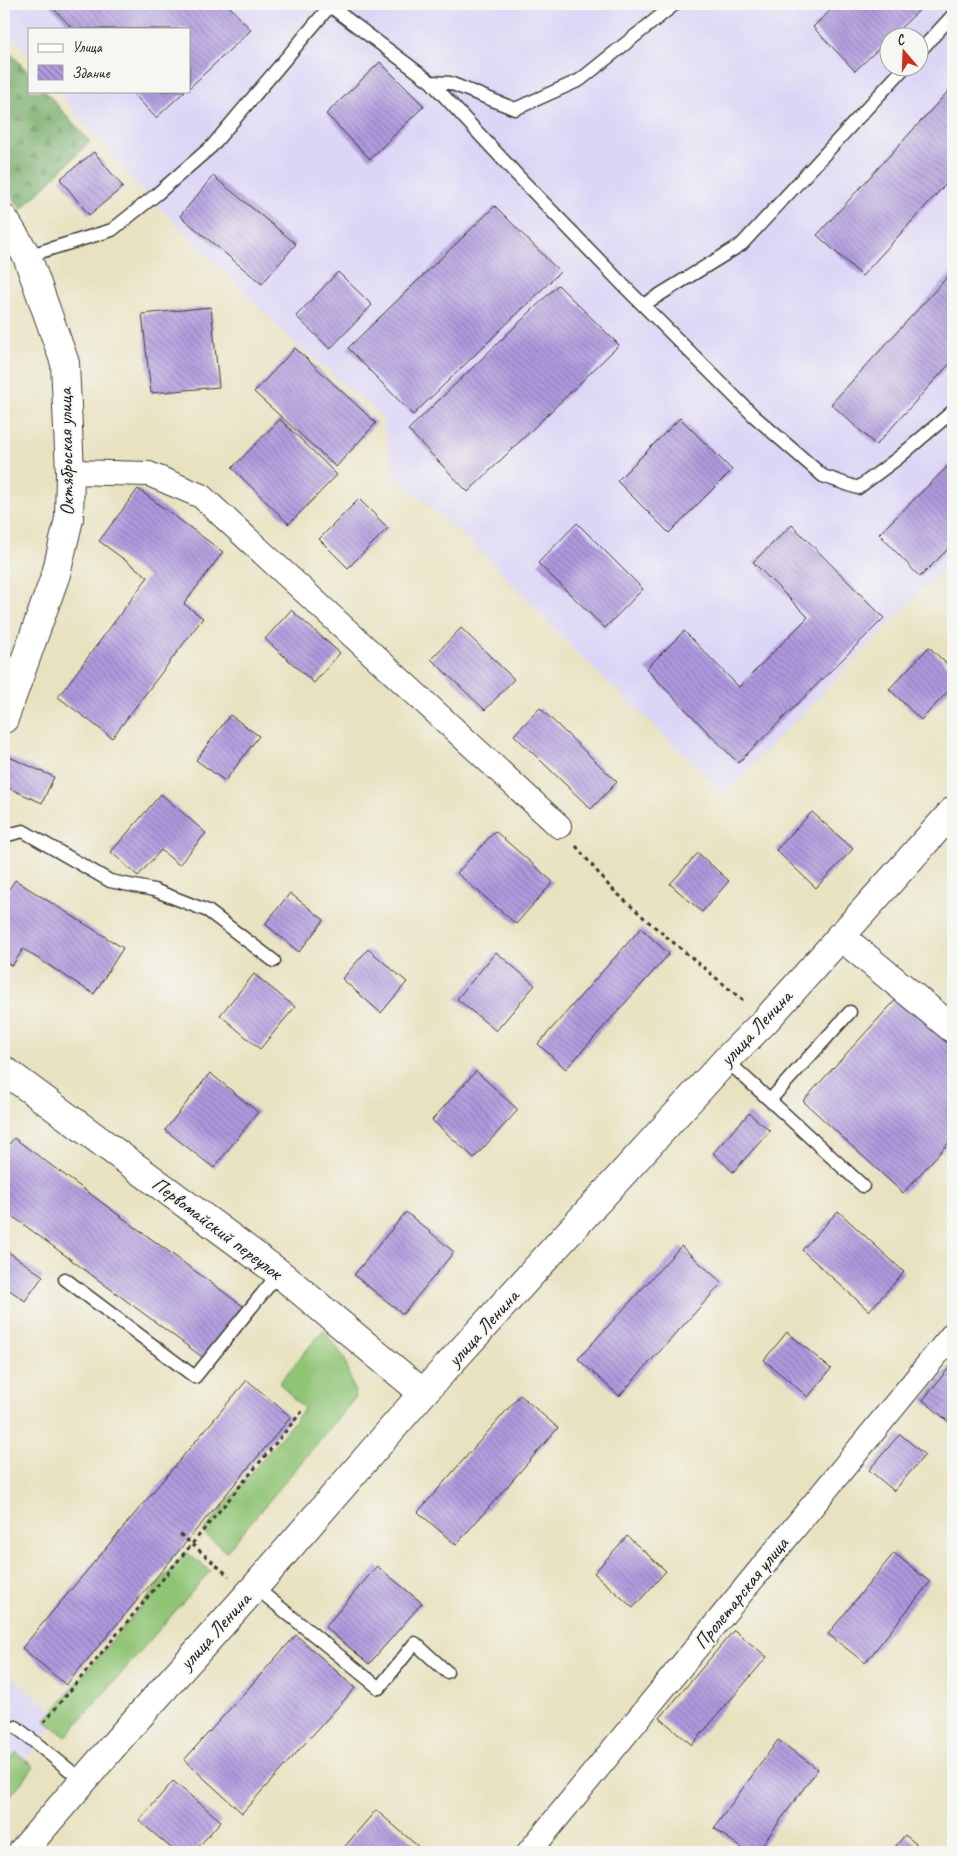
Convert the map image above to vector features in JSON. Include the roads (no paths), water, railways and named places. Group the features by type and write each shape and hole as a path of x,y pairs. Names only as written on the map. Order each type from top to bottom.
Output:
{"main road":[{"name":"Октябрьская улица","path":"4,219 27,256 65,363 70,472 69,518 56,574 4,719"},
{"name":"улица Ленина","path":"22,1852 423,1393 726,1060 766,1020 953,811"},
{"path":"840,936 953,1029"},
{"name":"Первомайский переулок","path":"4,1070 279,1273 423,1393"}],"street":[{"path":"70,472 149,474 202,496 560,826"},
{"name":"Пролетарская улица","path":"529,1852 953,1334"}],"lane":[{"path":"27,256 112,230 157,194 212,146 330,4 431,82 525,184 643,305 754,416 823,476 858,488 898,458 953,411"},
{"path":"431,82 450,83 515,109 580,80 675,4"},
{"path":"930,40 953,15"},
{"path":"643,305 742,244 895,78"},
{"path":"4,836 23,830 110,881 154,890 208,912 274,961"},
{"path":"770,1100 850,1012"},
{"path":"726,1060 863,1186"},
{"path":"65,1279 195,1376 279,1273"},
{"path":"252,1590 379,1688 415,1643 447,1672"},
{"path":"16,1727 83,1782"}]}
